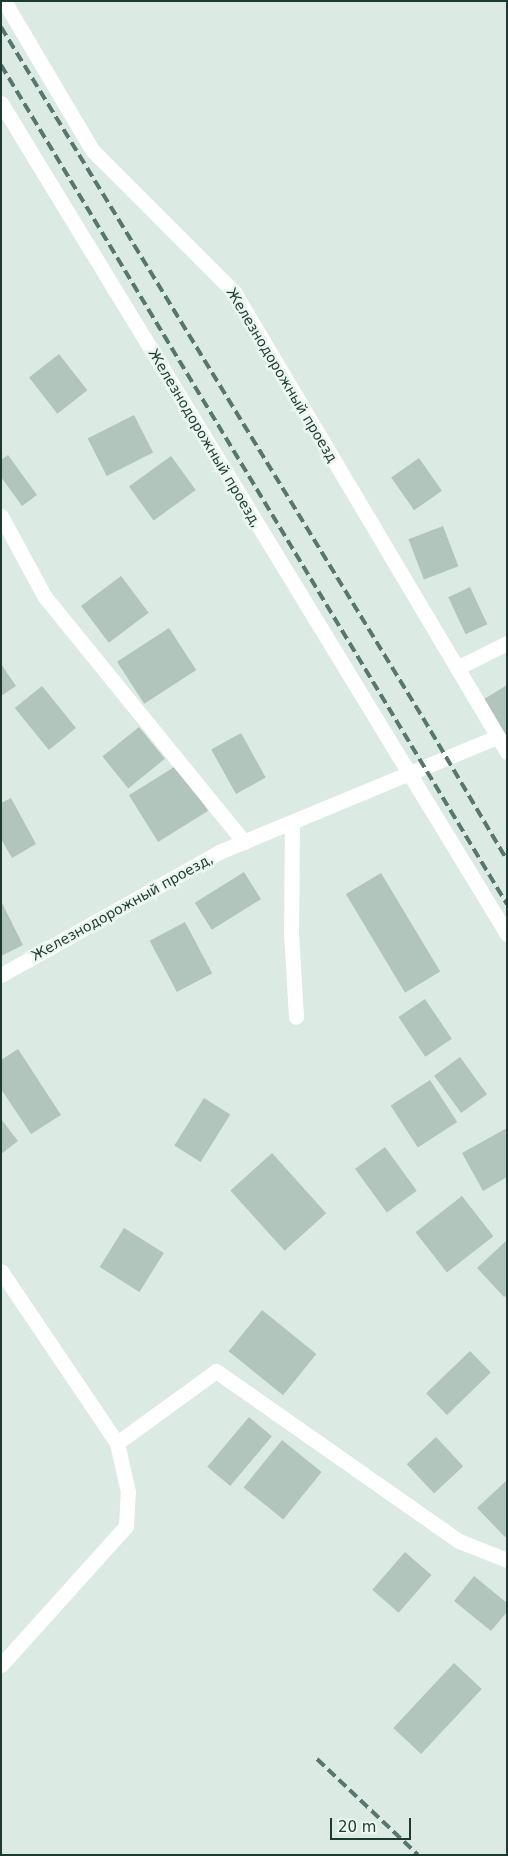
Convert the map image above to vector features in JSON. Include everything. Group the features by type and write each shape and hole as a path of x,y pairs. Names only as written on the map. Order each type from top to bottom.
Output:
{"street":[{"name":"Железнодорожный проезд","path":"4,1 92,150 234,292 507,752"},
{"name":"Железнодорожный проезд,","path":"1,103 507,934"},
{"path":"1,516 45,597 244,842"},
{"path":"456,668 507,643"},
{"name":"Железнодорожный проезд,","path":"1,975 219,852 498,736"},
{"path":"292,822 291,933 296,1017"},
{"path":"1,1271 117,1443 128,1492 126,1526 1,1665"},
{"path":"117,1443 216,1371 459,1541 507,1560"}],"building":[{"path":"59,354 87,390 57,414 29,377"},
{"path":"134,415 153,452 107,476 88,439"},
{"path":"8,455 37,495 22,506 1,477 1,460"},
{"path":"171,456 196,490 154,521 129,487"},
{"path":"419,458 442,491 414,510 391,478"},
{"path":"443,526 458,566 424,579 408,539"},
{"path":"121,576 149,613 109,643 81,606"},
{"path":"470,587 487,624 466,634 448,597"},
{"path":"169,628 196,670 144,704 117,662"},
{"path":"1,664 16,686 1,696"},
{"path":"507,685 507,743 481,701"},
{"path":"42,686 76,728 49,750 15,708"},
{"path":"139,727 165,759 128,788 102,757"},
{"path":"241,733 266,778 236,794 211,749"},
{"path":"179,764 208,811 158,842 129,795"},
{"path":"11,798 36,844 12,858 1,839 1,803"},
{"path":"244,872 261,899 212,930 195,903"},
{"path":"381,873 440,972 405,993 346,894"},
{"path":"1,901 23,945 1,956"},
{"path":"185,922 212,973 177,992 150,941"},
{"path":"425,999 452,1039 425,1057 398,1017"},
{"path":"18,1049 61,1115 31,1134 1,1089 1,1060"},
{"path":"460,1057 487,1094 461,1113 434,1076"},
{"path":"430,1080 457,1122 418,1148 391,1106"},
{"path":"204,1098 230,1114 201,1162 174,1145"},
{"path":"1,1119 18,1141 1,1154"},
{"path":"507,1128 507,1177 483,1191 462,1153"},
{"path":"385,1147 417,1191 387,1212 355,1169"},
{"path":"272,1153 326,1213 285,1251 230,1190"},
{"path":"462,1196 493,1236 447,1273 416,1232"},
{"path":"124,1228 164,1253 139,1292 100,1267"},
{"path":"507,1240 507,1295 504,1297 477,1268"},
{"path":"262,1310 316,1354 283,1395 229,1351"},
{"path":"470,1351 491,1373 447,1415 426,1393"},
{"path":"249,1417 272,1436 230,1486 207,1467"},
{"path":"436,1437 463,1466 434,1494 407,1464"},
{"path":"282,1440 322,1472 283,1520 244,1487"},
{"path":"507,1480 507,1535 505,1537 477,1508"},
{"path":"405,1552 431,1575 399,1613 372,1590"},
{"path":"474,1576 507,1603 507,1612 491,1631 454,1601"},
{"path":"454,1663 482,1689 421,1754 393,1728"}],"railway":[{"path":"1,27 423,718 507,860"},
{"path":"1,65 507,904"},
{"path":"317,1759 418,1855"}]}
